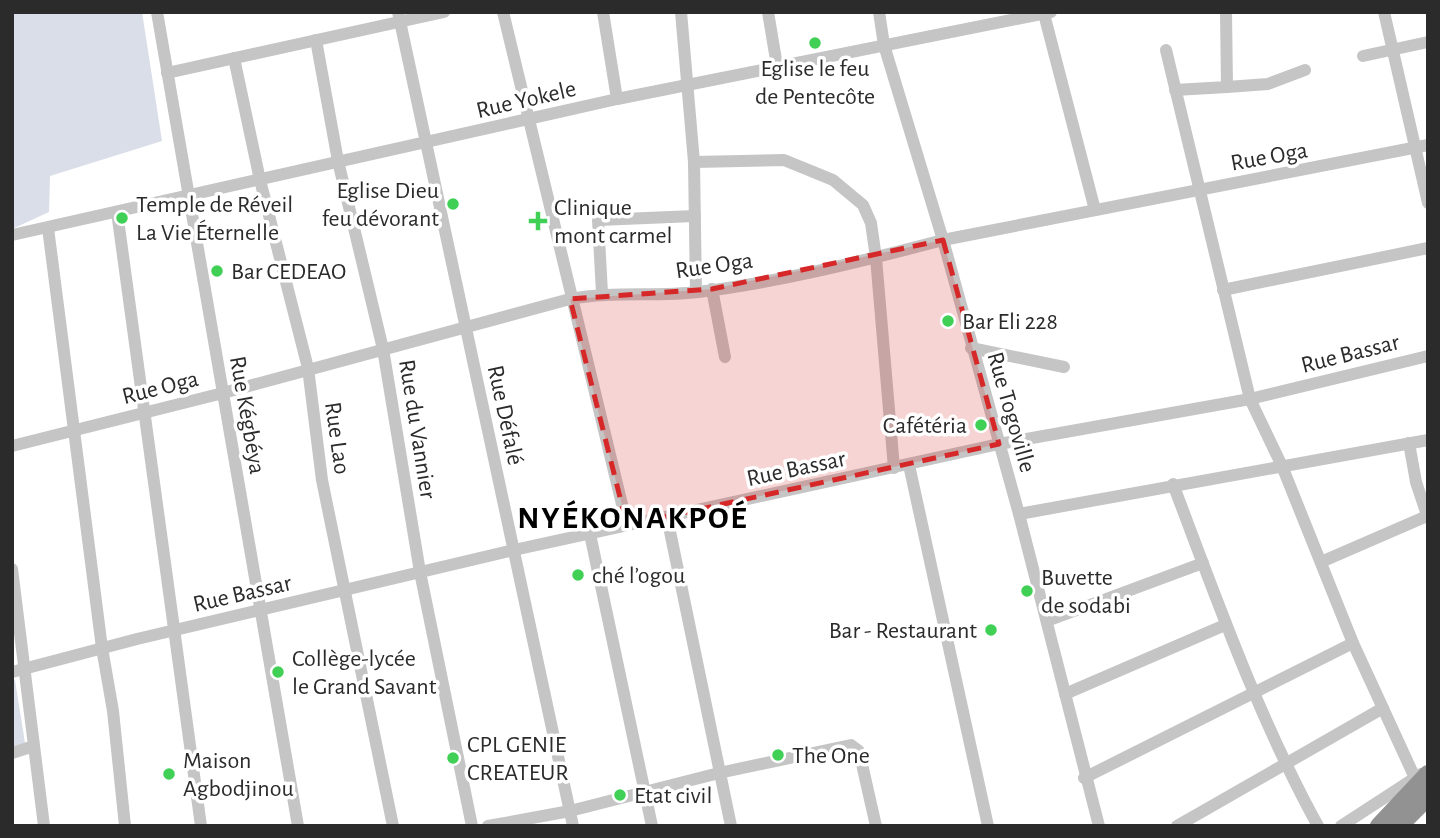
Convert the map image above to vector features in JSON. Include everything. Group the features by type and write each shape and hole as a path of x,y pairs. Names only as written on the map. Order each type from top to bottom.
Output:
{"highway":[{"path":"1379,826 1424,774"},
{"path":"1399,826 1428,797"}],"street":[{"name":"Rue Kégbéya","path":"157,12 298,826"},
{"path":"167,73 316,40 399,16 444,12"},
{"path":"503,12 570,299 627,525"},
{"path":"603,12 617,99"},
{"path":"681,12 694,162 696,292"},
{"path":"768,12 777,66"},
{"name":"Rue Togoville","path":"879,12 884,45 943,240 1019,514 1084,778 1099,826"},
{"path":"1226,12 1227,81"},
{"path":"1384,12 1391,49 1422,146 1428,203"},
{"path":"1047,13 1096,210"},
{"name":"Rue Yokele","path":"12,235 617,99 1047,13"},
{"name":"Rue Défalé","path":"399,16 573,826"},
{"name":"Rue du Vannier","path":"316,40 338,161 383,349 420,572 472,826"},
{"path":"1363,56 1428,42"},
{"path":"1166,50 1250,399 1282,466 1353,643 1383,708 1424,774 1341,826"},
{"name":"Rue Lao","path":"234,58 260,180 308,368 322,480 393,826"},
{"path":"1175,90 1227,81 1268,84 1305,70"},
{"name":"Rue Oga","path":"12,446 223,393 570,299 602,293 696,292 876,258 943,240 1422,146"},
{"path":"694,162 784,160 834,180 863,205 870,223 876,258 894,468"},
{"path":"117,212 201,826"},
{"path":"602,293 598,220 695,216"},
{"path":"48,228 102,648 113,710 125,826"},
{"path":"1223,290 1428,248"},
{"path":"712,289 725,357"},
{"path":"971,348 1064,367"},
{"name":"Rue Bassar","path":"18,671 102,648 514,550 999,444 1250,399 1428,356"},
{"path":"1019,514 1173,484 1428,440"},
{"path":"1321,562 1427,517 1416,482 1409,443"},
{"path":"909,465 988,826"},
{"path":"1173,484 1253,692 1284,764 1318,826"},
{"path":"667,517 731,826"},
{"path":"590,534 652,826"},
{"path":"1047,621 1203,564"},
{"path":"12,569 18,671 34,746 44,826"},
{"path":"1065,694 1225,625"},
{"path":"1084,778 1353,643"},
{"path":"1177,826 1383,708"},
{"path":"12,753 34,746"},
{"path":"488,826 570,811 719,773 851,746 859,751 876,826"}],"highlighted area":[{"path":"943,240 999,444 627,525 570,299 712,289"}],"shaded area":[{"path":"12,12 142,12 162,141 50,176 49,212 12,229"},
{"path":"15,680 25,743 12,747 12,681"}],"place":[{"name":"Eglise le feu de Pentecôte","path":"815,43"},
{"name":"Eglise Dieu feu dévorant","path":"453,204"},
{"name":"Temple de Réveil La Vie Éternelle","path":"122,218"},
{"name":"Clinique mont carmel","path":"538,221"},
{"name":"Bar CEDEAO","path":"217,271"},
{"name":"Bar Eli 228","path":"948,321"},
{"name":"Cafétéria","path":"981,425"},
{"name":"ché l’ogou","path":"578,575"},
{"name":"Buvette de sodabi","path":"1027,591"},
{"name":"Bar - Restaurant","path":"991,630"},
{"name":"Collège-lycée le Grand Savant","path":"278,672"},
{"name":"The One","path":"778,755"},
{"name":"CPL GENIE CREATEUR","path":"453,758"},
{"name":"Maison Agbodjinou","path":"169,774"},
{"name":"Etat civil","path":"620,795"}],"district":[{"name":"NYÉKONAKPOÉ","path":"633,517"}]}
